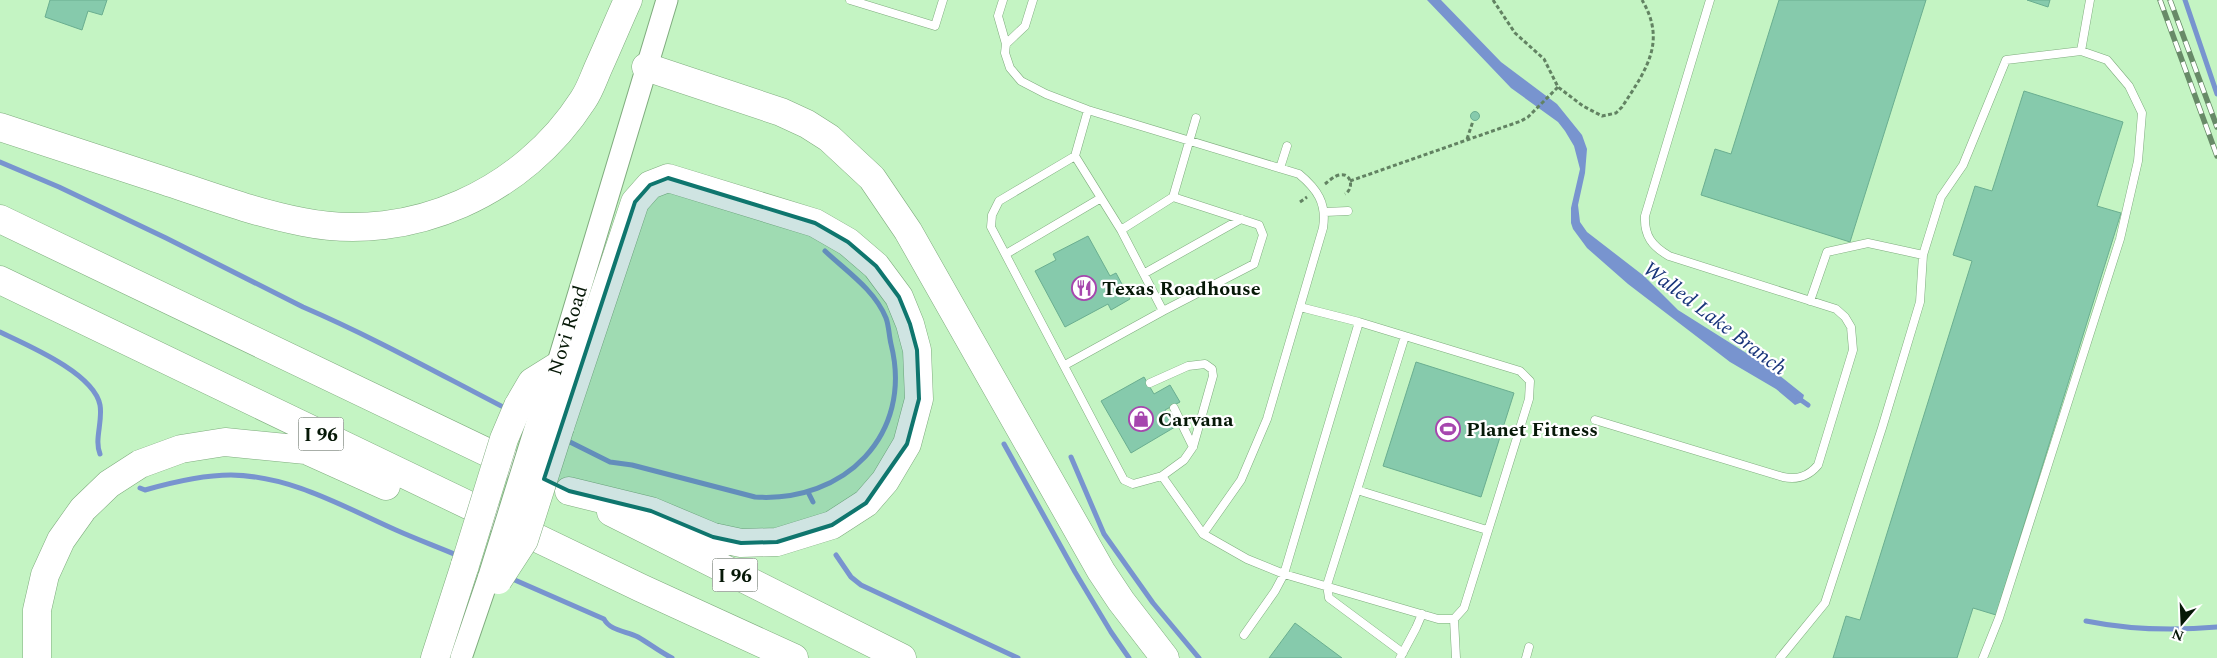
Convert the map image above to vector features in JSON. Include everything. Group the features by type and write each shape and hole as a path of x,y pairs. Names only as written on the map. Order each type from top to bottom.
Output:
{"highway":[{"path":"0,126 217,198 304,222 344,226 380,225 414,220 443,212 506,181 548,145 584,98 628,0"},
{"path":"646,66 781,112 807,124 829,138 872,178 908,230 1101,571 1127,609 1165,658"},
{"path":"435,658 484,578 524,540 539,416 635,202 650,185 668,178 815,223 848,242 876,266 898,297 910,324 917,350 919,399 907,444 885,481 866,503 832,524 777,542 742,543 713,537 650,511 569,491"},
{"name":"I 96","path":"0,219 569,491 902,658"},
{"name":"I 96","path":"0,280 641,588 794,658"},
{"path":"539,416 532,382 556,367"},
{"path":"484,578 504,439 539,416"},
{"path":"37,658 37,610 45,575 61,540 83,509 109,484 140,464 181,449 225,442 306,450 602,581 641,588"}],"main road":[{"name":"Novi Road","path":"556,367 667,0"},
{"path":"461,658 484,578"}],"lane":[{"path":"850,0 935,26 943,0"},
{"path":"1002,0 998,16 1006,44 1005,53 1010,68 1021,81 1046,94 1088,110 1299,174 1316,191 1321,199 1325,212 1324,228 1267,418 1241,480 1203,534"},
{"path":"1006,44 1025,26 1033,0"},
{"path":"1595,420 1791,479 1811,474 1818,465 1853,350 1851,327 1845,317 1836,309 1669,256 1658,250 1649,240 1645,229 1645,216 1710,0"},
{"path":"2081,51 2090,0"},
{"path":"1780,658 1825,603 1882,428 1920,302 1923,255 1941,197 1963,165 2006,60 2081,51 2107,60 2129,86 2142,113 2138,161 2120,239 1999,618 1983,658"},
{"path":"1088,110 1075,156 999,201 992,215 991,227 1124,480 1133,484 1162,476 1184,460 1193,447 1214,376 1212,369 1205,364 1188,366 1150,383"},
{"path":"1121,230 1173,197 1196,118"},
{"path":"1280,168 1287,146"},
{"path":"1075,156 1121,230 1145,273 1163,311"},
{"path":"1065,365 1254,264 1263,235 1259,225 1173,197"},
{"path":"1006,254 1101,198"},
{"path":"1325,212 1348,211"},
{"path":"1145,273 1241,219"},
{"path":"1810,301 1827,252 1868,243 1923,255"},
{"path":"1162,476 1203,534 1247,559 1284,574 1327,585 1438,619 1454,618 1464,608 1529,399 1530,381 1520,371 1359,322 1300,307"},
{"path":"1244,635 1275,591 1284,574 1359,322"},
{"path":"1405,336 1327,585 1329,598 1401,656 1422,614"},
{"path":"1174,408 1193,447"},
{"path":"1357,490 1487,530"},
{"path":"1454,618 1456,658"},
{"path":"1526,658 1529,647"}],"path":[{"path":"1493,0 1515,33 1544,59 1558,87 1594,114 1607,116 1616,113 1622,107 1646,66 1654,44 1654,27 1642,0"},
{"path":"1350,181 1528,117 1558,87"},
{"path":"1466,140 1473,121"},
{"path":"1300,202 1339,175 1345,176 1350,181 1350,189 1344,194"}],"highlighted area":[{"path":"668,178 815,223 848,242 876,266 899,297 910,324 917,350 919,399 907,444 866,503 832,525 804,534 777,542 741,543 713,537 651,511 569,491 544,479 635,202 650,185"}],"water":[{"path":"1427,0 1441,0 1501,62 1557,104 1582,135 1587,149 1585,173 1578,205 1580,222 1587,232 1644,276 1678,310 1770,368 1804,395 1802,402 1795,405 1776,389 1730,362 1628,284 1587,248 1573,229 1571,223 1571,208 1580,169 1574,146 1565,131 1558,122 1511,88"}],"building":[{"path":"50,0 107,0 102,15 88,11 82,30 45,17"},
{"path":"1779,0 1926,0 1850,242 1701,195 1715,149 1731,154"},
{"path":"2027,0 2050,0 2048,7"},
{"path":"2024,91 2123,122 2097,206 2121,213 1996,615 1973,608 1957,658 1833,658 1846,616 1860,620 1972,261 1953,255 1975,186 1992,191"},
{"path":"1475,111 1480,116 1475,121 1470,116"},
{"name":"Texas Roadhouse","path":"1088,236 1110,276 1116,273 1130,299 1111,310 1108,304 1065,327 1035,271 1056,260 1053,254"},
{"name":"Planet Fitness","path":"1416,362 1514,393 1481,497 1383,466"},
{"name":"Carvana","path":"1144,377 1154,394 1170,385 1180,402 1165,410 1175,427 1131,453 1101,401"},
{"path":"1295,623 1342,658 1269,658"}],"waterway":[{"path":"2185,0 2217,94"},
{"path":"0,162 59,187 166,238 303,307 380,343 507,409"},
{"path":"566,440 610,462 632,465 755,497 787,496 817,488 843,475 865,457 882,434 892,407 895,377 888,324 881,308 867,289 825,251"},
{"path":"0,332 58,361 86,382 95,393 100,405 98,443 100,454"},
{"name":"Walled Lake Branch","path":"1798,398 1808,405"},
{"path":"1004,444 1075,572 1129,658"},
{"path":"1071,457 1104,534 1153,603 1199,658"},
{"path":"140,488 145,490 166,484 220,475 253,477 274,481 336,502 459,556"},
{"path":"808,492 813,502"},
{"path":"836,555 851,577 861,585 1018,658"},
{"path":"508,577 604,619 610,626 638,637 672,658"},
{"name":"Walled Lake Branch","path":"2086,621 2152,629 2217,627"}],"railway":[{"path":"2160,0 2217,156"},
{"path":"2170,0 2217,127"}],"place":[{"name":"Texas Roadhouse","path":"1084,288"},
{"name":"Carvana","path":"1141,419"},
{"name":"Planet Fitness","path":"1448,429"}]}
